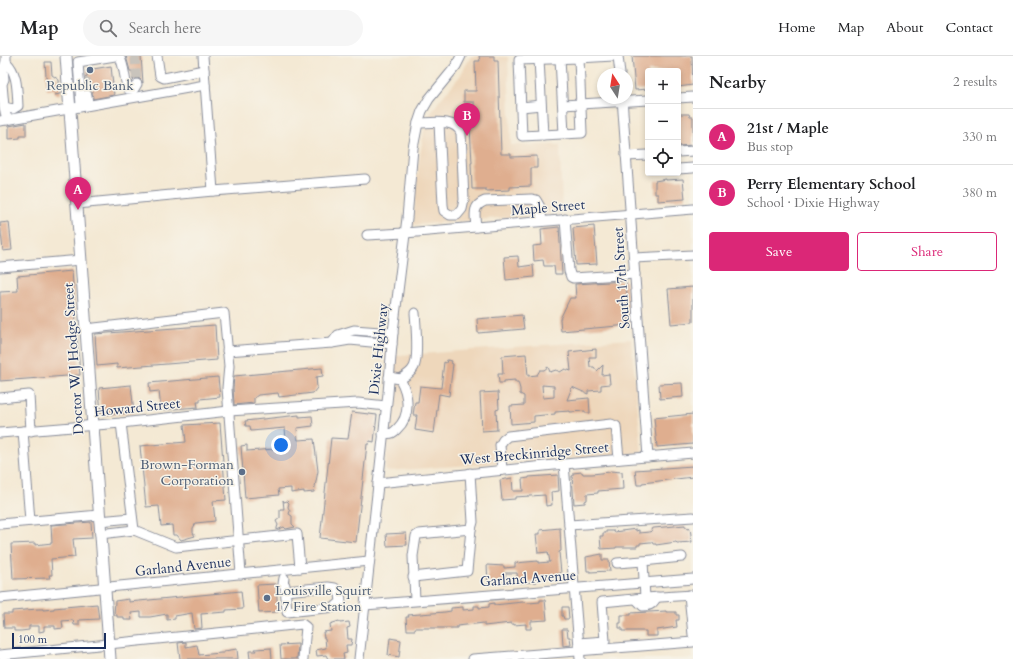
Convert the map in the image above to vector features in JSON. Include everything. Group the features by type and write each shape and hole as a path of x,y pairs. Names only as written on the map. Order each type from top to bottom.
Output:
{"main road":[{"name":"Doctor W J Hodge Street","path":"66,56 81,106 77,204 110,659"}],"street":[{"path":"78,65 115,56"},
{"path":"119,56 122,61 128,89 134,89 137,84"},
{"path":"157,56 160,76 164,78 204,70"},
{"path":"203,56 213,191"},
{"name":"Dixie Highway","path":"359,659 405,233 411,162 418,123 422,111 429,99 456,66 461,56"},
{"path":"580,58 582,134 522,136 519,60 613,56"},
{"path":"618,56 619,68"},
{"path":"560,58 564,134"},
{"path":"6,59 3,69 4,120 205,85"},
{"path":"4,107 13,109 18,106 16,82 13,69 6,59"},
{"path":"539,59 542,135"},
{"path":"78,65 81,106"},
{"path":"78,65 84,78"},
{"path":"81,106 86,95"},
{"path":"681,98 693,97"},
{"path":"633,100 645,100"},
{"path":"563,105 597,102"},
{"name":"South 17th Street","path":"622,104 648,456"},
{"path":"521,107 541,105"},
{"path":"418,123 439,123 448,123 456,125 461,133 464,200 462,210 457,215 450,215 444,211 439,123"},
{"path":"681,152 693,151"},
{"path":"626,156 645,155"},
{"path":"681,169 693,168"},
{"path":"77,204 364,179"},
{"path":"476,227 476,209 479,204 485,201 536,200 540,208 542,221"},
{"name":"Maple Street","path":"367,235 693,209"},
{"path":"565,219 569,271 571,276 574,278 635,274"},
{"path":"634,258 693,256"},
{"path":"0,267 81,260"},
{"path":"86,329 224,313 229,366 227,388 228,411 241,574"},
{"path":"389,377 400,379 409,374 415,366 417,347 415,313"},
{"path":"332,343 338,335 354,330 393,333"},
{"path":"227,351 332,343 350,340 392,344"},
{"path":"383,434 392,433 406,417 406,392 400,379"},
{"path":"0,398 29,395 27,431 30,521"},
{"name":"Howard Street","path":"0,433 121,423 228,411 358,403 386,406"},
{"path":"121,423 134,530"},
{"path":"502,470 500,445 502,440 508,436 611,424 616,426 619,459"},
{"name":"West Breckinridge Street","path":"378,483 648,456 693,453"},
{"path":"564,464 579,651"},
{"path":"413,577 467,571 473,522 470,473"},
{"path":"569,525 693,517"},
{"path":"0,524 30,521 132,518"},
{"path":"415,600 413,556 416,536 419,534 471,529"},
{"path":"100,534 134,530 176,547 297,534 300,568"},
{"path":"617,563 682,557"},
{"path":"640,598 644,583 643,561"},
{"name":"Garland Avenue","path":"0,598 241,574 284,581 300,568 369,562"},
{"name":"Garland Avenue","path":"365,605 693,579"},
{"path":"284,581 335,588 340,594 340,602 335,607 287,612 284,581"},
{"path":"579,651 605,641 602,602 691,595 693,635"},
{"path":"0,655 302,624 306,627 303,659"},
{"path":"473,659 693,642"}],"shaded area":[{"path":"471,56 508,57 511,145 560,145 562,213 413,225 418,168 424,131 430,115 439,101 460,76"},
{"path":"631,339 642,453 385,471 395,356"}],"building":[{"path":"126,56 141,56 143,83 137,78 133,80 132,71 130,71"},
{"path":"479,56 494,56 494,61 498,61 501,154 511,154 511,157 537,156 537,168 531,168 531,186 510,187 510,190 486,191 486,189 472,189 470,127 475,127 474,102 464,102 464,91 476,91 475,61 480,61"},
{"path":"632,56 692,56 693,85 681,87 681,68 645,68 645,89 635,90"},
{"path":"45,62 51,62 52,75 59,80 60,94 55,95 54,89 47,90"},
{"path":"111,66 114,95 93,99 92,91 86,89 85,78 87,77 87,70"},
{"path":"681,114 689,114 690,117 693,117 693,145 681,146"},
{"path":"26,123 26,136 9,139 9,126"},
{"path":"666,179 683,179 685,199 658,201 658,194 655,194 655,181"},
{"path":"9,222 12,250 3,251 0,223"},
{"path":"594,226 597,264 576,265 573,228"},
{"path":"559,227 562,274 555,274 554,266 544,266 543,260 534,261 533,246 542,245 541,229"},
{"path":"518,256 519,267 533,265 534,277 506,280 504,257"},
{"path":"72,271 80,375 0,381 0,292 18,291 17,276"},
{"path":"626,281 629,325 561,331 560,319 570,298 576,298 575,284"},
{"path":"693,287 693,322 671,324 668,289"},
{"path":"522,315 524,329 478,333 477,319"},
{"path":"215,325 217,360 117,368 117,364 97,366 95,334"},
{"path":"596,349 596,357 589,357 590,367 594,367 597,371 603,365 602,375 609,374 610,384 601,385 601,390 588,391 588,394 572,387 567,400 589,398 590,413 585,413 585,411 555,412 555,414 534,416 534,422 511,424 510,406 524,405 524,396 520,394 518,382 515,382 515,380 499,383 498,374 503,374 502,356 526,354 528,376 537,375 540,370 544,370 548,367 550,372 556,370 560,372 565,369 571,371 569,352","holes":["542,385 554,386 554,397 543,398"]},
{"path":"447,360 452,361 451,363 453,364 449,396 439,394 434,433 415,430 417,415 413,415 415,402 418,402 420,386 441,388 444,362 446,363"},
{"path":"322,368 323,376 316,377 317,388 313,393 279,397 278,393 258,395 254,398 254,403 234,405 234,376"},
{"path":"218,377 220,397 200,399 200,402 197,402 198,407 161,410 159,391 150,392 149,383"},
{"path":"682,383 683,397 660,399 659,384"},
{"path":"131,385 134,413 101,415 99,388"},
{"path":"498,392 499,409 496,410 497,430 482,431 480,393"},
{"path":"352,412 377,415 374,442 370,441 369,444 367,444 356,542 320,538 331,438 348,439"},
{"path":"693,414 693,444 657,447 654,418"},
{"path":"299,415 299,417 312,416 313,426 297,428 298,440 314,439 318,471 314,492 304,493 304,491 291,493 291,488 278,489 279,495 245,498 241,446 247,445 247,451 275,449 274,441 286,440 285,428 251,431 250,426 246,426 245,421"},
{"path":"220,423 226,500 213,501 215,521 196,523 193,528 193,533 195,536 181,540 177,535 173,535 172,525 161,526 159,506 146,507 140,446 186,442 184,425"},
{"path":"693,466 693,477 642,483 642,485 637,485 635,470"},
{"path":"610,471 622,472 623,489 598,491 598,493 587,494 587,500 585,503 574,504 573,473 582,472 583,474 592,474"},
{"path":"558,475 559,491 551,492 552,505 546,506 545,495 515,497 515,499 502,500 500,480 512,478 513,491 523,491 522,479 529,477"},
{"path":"283,500 284,502 287,501 289,503 289,514 292,516 292,524 295,527 286,529 284,527 277,530 278,525 276,521 280,518 280,509 284,509"},
{"path":"91,522 92,538 73,539 75,557 51,559 52,575 49,575 50,578 13,579 11,544 35,543 35,545 52,543 51,525"},
{"path":"685,525 688,529 690,528 692,542 676,542 656,545 650,542 640,543 637,547 601,549 600,536 603,536 603,533 606,533 606,531 614,532 636,529 636,531 639,530 639,533 652,531 651,529 654,528"},
{"path":"560,528 561,551 559,552 561,573 559,573 559,578 542,578 535,579 536,582 518,583 517,573 505,573 506,583 488,584 487,565 504,566 504,568 515,567 515,563 538,561 538,563 550,562 548,552 538,553 536,534 540,534 540,530"},
{"path":"406,533 407,545 387,546 386,534"},
{"path":"602,554 602,560 609,560 610,571 587,571 586,557"},
{"name":"Louisville Squirt 17 Fire Station","path":"276,584 278,612 259,613 257,585"},
{"path":"241,591 243,609 201,614 202,628 194,629 192,613 175,616 175,619 167,620 167,614 141,617 141,612 131,613 132,620 124,620 124,617 117,617 117,615 114,615 115,601 129,599 129,602"},
{"path":"540,600 545,600 547,620 531,621 531,629 526,629 526,624 514,625 511,623 484,626 484,623 457,626 457,628 415,628 415,630 407,630 406,617 409,617 408,615 445,612 451,611 451,608 463,607 463,610 474,609 474,606 479,606 479,608 489,607 489,604 494,603 494,605 523,602 529,603 540,602"},
{"path":"97,604 99,619 79,620 79,625 74,625 73,620 62,621 63,628 55,629 55,626 44,626 44,631 39,632 39,626 29,626 29,630 21,631 14,631 14,628 4,628 3,614 12,614 12,611 43,610"},
{"path":"562,607 568,607 569,619 564,619 562,616"},
{"path":"666,611 676,612 676,615 679,615 679,620 676,620 677,627 657,630 657,636 646,636 646,631 622,631 622,628 619,628 619,623 621,623 621,615"},
{"path":"339,621 340,623 349,622 350,627 347,628 348,639 352,639 351,645 346,645 347,653 343,654 344,659 328,659 326,655 317,656 316,650 326,648 323,632 331,631 330,624"},
{"path":"562,629 567,629 571,645 563,646"},
{"path":"390,638 401,640 399,657 388,655"},
{"path":"186,642 186,647 197,645 199,655 224,653 224,651 237,649 238,659 180,659 178,643"},
{"path":"298,644 297,659 281,659 280,645"},
{"path":"271,648 272,659 250,659 249,651"}],"tunnel":[{"path":"135,56 137,84"},
{"path":"86,78 87,95"}],"place":[{"name":"Republic Bank","path":"90,70"},
{"name":"Perry Elementary School","path":"467,136"},
{"name":"21st / Maple","path":"78,210"},
{"name":"Brown-Forman Corporation","path":"242,472"},
{"name":"Louisville Squirt 17 Fire Station","path":"267,598"}]}
